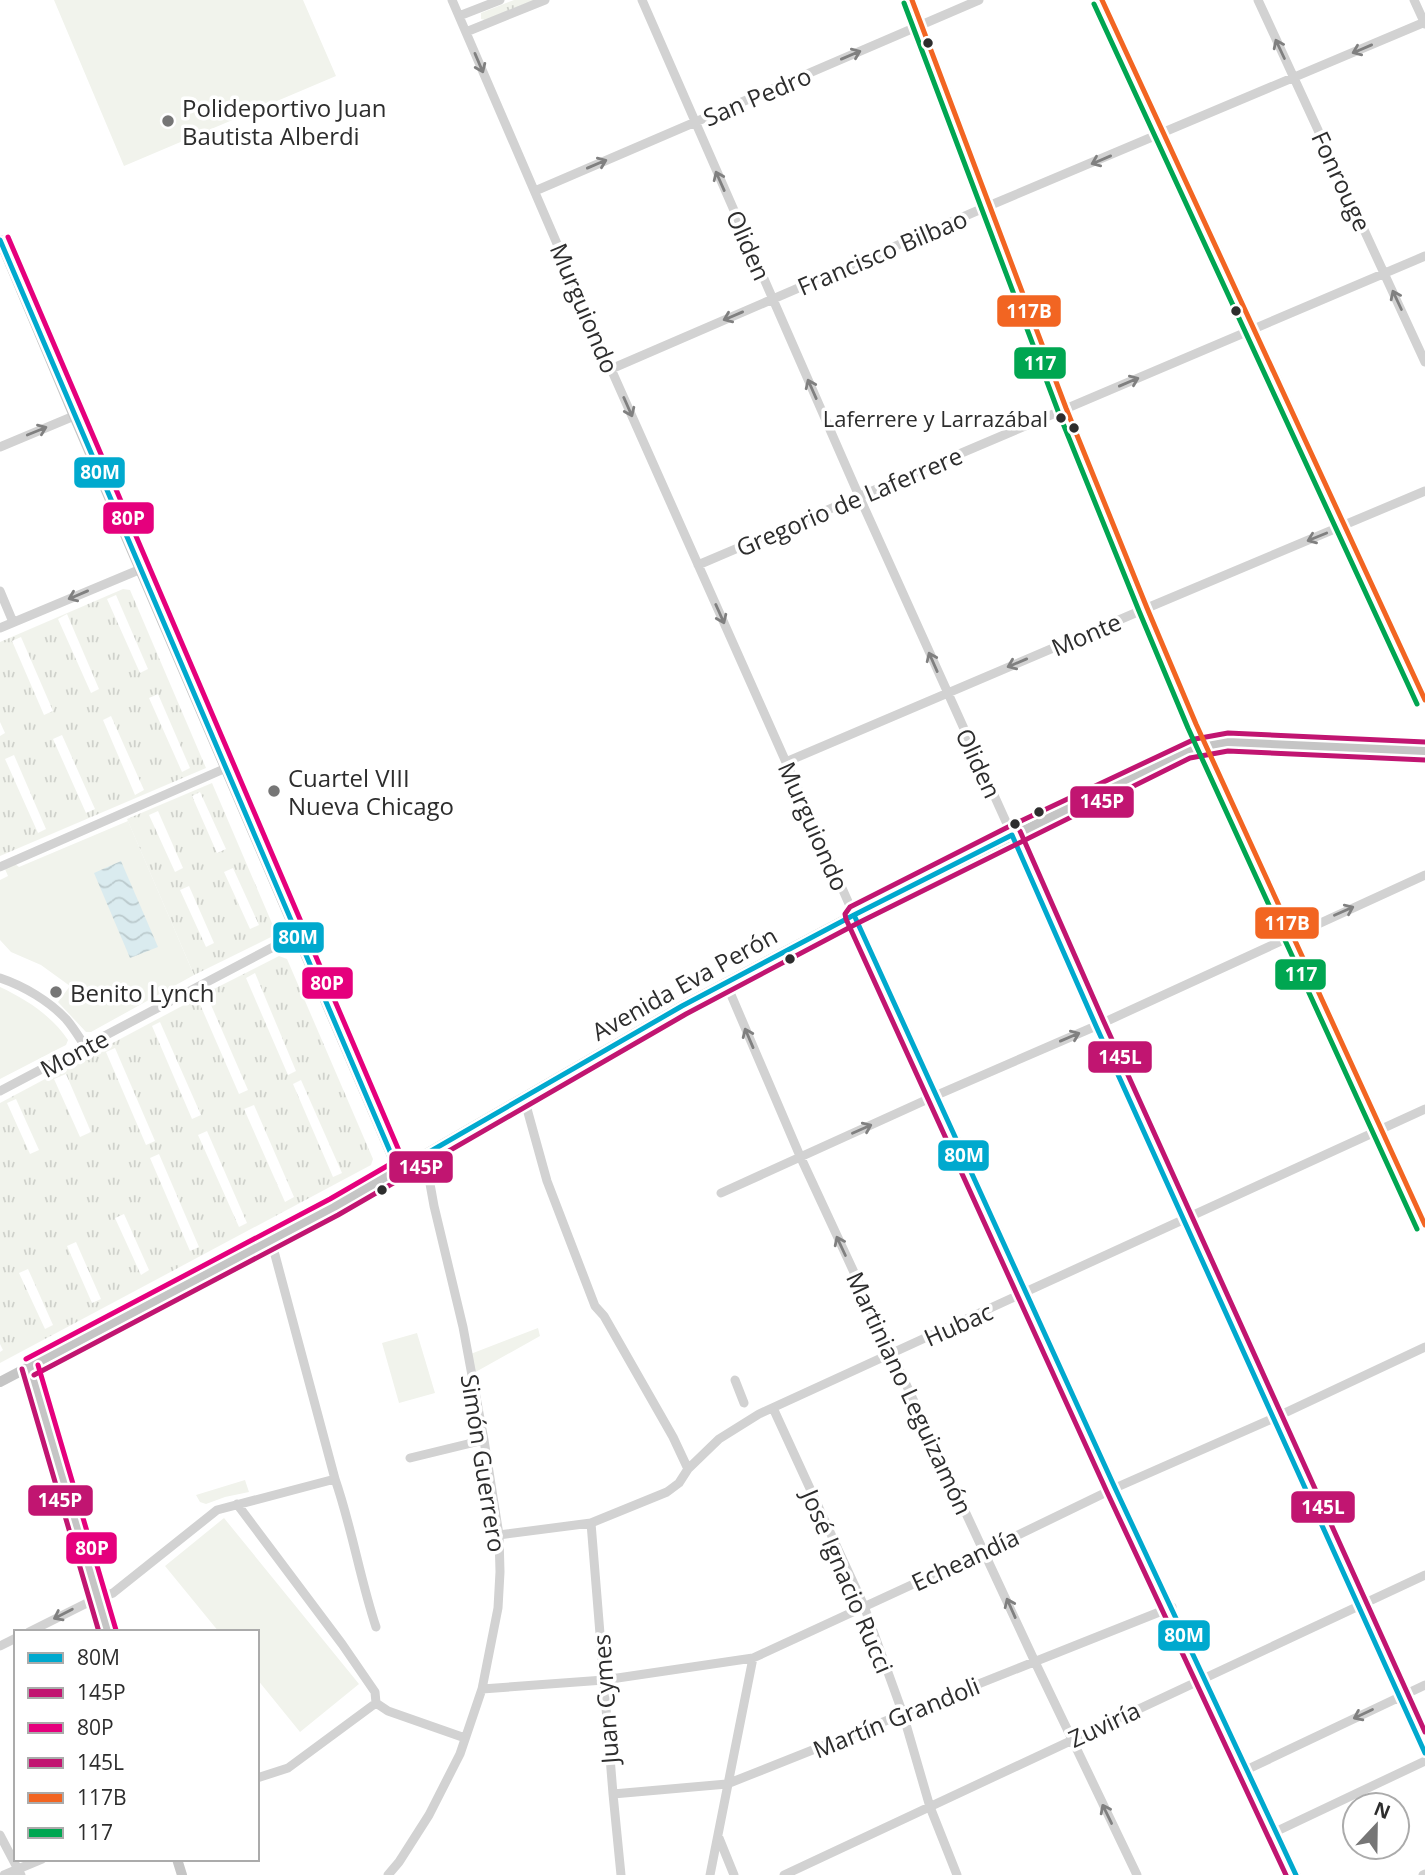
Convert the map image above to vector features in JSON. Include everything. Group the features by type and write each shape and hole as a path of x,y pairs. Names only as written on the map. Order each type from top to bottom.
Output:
{"main road":[{"path":"0,240 5,263 141,569 398,1170"},
{"name":"Avenida Eva Perón","path":"0,1382 425,1156 726,983 1012,835 1187,750 1206,744 1228,742 1425,751"},
{"path":"30,1367 107,1630"}],"street":[{"name":"Murguiondo","path":"452,0 611,369 854,915 1115,1488 1296,1875"},
{"path":"459,16 500,0"},
{"path":"466,32 545,0"},
{"name":"Oliden","path":"642,0 859,496 1425,1753"},
{"path":"912,0 1066,408 1147,608 1196,724 1425,1225"},
{"name":"San Pedro","path":"535,191 979,0"},
{"path":"1102,0 1425,699"},
{"name":"Fonrouge","path":"1258,0 1425,362"},
{"path":"1414,0 1425,23"},
{"name":"Francisco Bilbao","path":"611,369 989,206 1425,23"},
{"name":"Gregorio de Laferrere","path":"698,565 1425,256"},
{"path":"0,447 74,416"},
{"name":"Monte","path":"786,762 1425,491"},
{"path":"0,628 141,569"},
{"path":"0,591 13,622"},
{"path":"0,866 226,768"},
{"path":"721,1193 1096,1026 1425,875"},
{"name":"Monte","path":"0,1091 296,935"},
{"path":"0,978 25,988 66,1019 85,1046"},
{"name":"Martiniano Leguizamón","path":"726,983 800,1157 1137,1875"},
{"path":"524,1098 547,1181 595,1306 604,1316 676,1442 688,1469"},
{"name":"Hubac","path":"499,1535 591,1523 667,1492 679,1483 688,1469 719,1438 759,1414 1425,1110"},
{"name":"Simón Guerrero","path":"388,1875 429,1815 460,1754 482,1689 498,1608 500,1572 499,1535 484,1440 463,1327 425,1156"},
{"path":"271,1240 376,1628"},
{"name":"Echeandía","path":"482,1689 604,1680 752,1658 1425,1347"},
{"path":"735,1380 744,1403"},
{"name":"José Ignacio Rucci","path":"773,1408 863,1606 903,1714 930,1807 957,1875"},
{"path":"410,1458 484,1440"},
{"path":"33,1630 113,1593 217,1510 335,1479"},
{"path":"237,1504 342,1644 375,1692 376,1703"},
{"name":"Juan Cymes","path":"591,1523 621,1875"},
{"name":"Zuviría","path":"784,1875 1425,1575"},
{"name":"Martín Grandoli","path":"613,1794 727,1784 1172,1607"},
{"path":"710,1875 752,1658"},
{"path":"1246,1770 1425,1685"},
{"path":"376,1703 388,1711 465,1738"},
{"path":"259,1777 288,1768 376,1703"},
{"path":"1275,1832 1425,1762"},
{"path":"0,1835 14,1861"},
{"path":"719,1837 734,1875"},
{"path":"4,1875 20,1872 39,1861"}],"green space":[{"name":"Polideportivo Juan Bautista Alberdi","path":"54,0 303,0 336,76 124,166"},
{"path":"514,0 535,0 485,20 481,19 481,13"},
{"path":"123,589 130,590 206,768 0,856 0,736 5,733 0,722 0,642","holes":["116,595 148,669 140,673 107,599","67,614 99,689 91,693 58,619","21,637 53,711 44,715 12,641","158,694 190,768 182,772 149,698","111,716 144,790 135,795 103,720","62,735 95,809 86,813 53,739","14,755 46,829 38,833 5,759"]},
{"path":"212,783 274,928 271,937 194,975 127,819","holes":["200,792 226,849 217,853 192,796","158,811 183,868 175,872 149,815","233,868 259,925 250,929 224,872","189,886 214,943 206,947 180,890"]},
{"path":"128,821 194,975 91,1032 86,1032 58,1002 70,986 41,965 11,952 0,940 0,880 8,876 5,869 15,864 19,867"},
{"path":"279,956 287,959 373,1159 371,1165 0,1363 0,1352 3,1350 0,1344 0,1103","holes":["255,973 296,1071 288,1075 246,978","208,998 248,1090 239,1094 199,1002","160,1022 201,1115 192,1119 152,1026","115,1048 155,1141 146,1145 106,1052","66,1074 91,1132 80,1137 54,1079","301,1080 342,1173 333,1177 293,1084","16,1099 39,1150 30,1154 7,1103","254,1105 294,1197 285,1202 244,1109","207,1131 247,1223 239,1227 198,1135","159,1154 199,1247 190,1251 150,1158","124,1214 149,1270 141,1275 115,1218","76,1242 101,1299 92,1303 67,1246","28,1269 53,1325 45,1329 19,1273"]},
{"path":"0,987 38,1009 68,1040 66,1045 0,1079"},
{"path":"538,1328 540,1336 472,1374 468,1355"},
{"path":"417,1333 435,1393 399,1403 382,1343"},
{"path":"245,1480 249,1492 206,1504 200,1502 196,1495"},
{"path":"224,1518 359,1684 300,1732 259,1681 259,1630 217,1630 165,1566"}],"water":[{"path":"121,861 158,947 130,958 94,873"}],"transit line":[{"name":"117B","path":"912,0 1066,408 1147,608 1196,724 1425,1225"},
{"name":"117B","path":"1102,0 1425,700"},
{"name":"117","path":"904,3 1058,411 1139,611 1188,728 1417,1229"},
{"name":"117","path":"1094,4 1417,704"},
{"name":"80P","path":"8,237 406,1167"},
{"name":"80M","path":"0,240 398,1170"},
{"name":"145L","path":"1286,1875 1107,1492 845,914 850,907 1008,827 1195,739 1228,733 1425,742"},
{"name":"145P","path":"34,1375 338,1215 686,1014 858,923 1190,758 1228,751 1425,760"},
{"name":"145L","path":"1020,831 1425,1732"},
{"name":"80M","path":"398,1170 682,1006 1012,835 1425,1753"},
{"name":"80M","path":"854,915 1115,1488 1296,1875"},
{"name":"80P","path":"26,1359 330,1199 394,1162"},
{"name":"80P","path":"38,1365 116,1630"},
{"name":"145P","path":"22,1369 98,1630"}],"place":[{"name":"Polideportivo Juan Bautista Alberdi","path":"168,121"},
{"name":"Laferrere y Larrazábal","path":"1061,418"},
{"name":"Cuartel VIII Nueva Chicago","path":"274,791"},
{"name":"Benito Lynch","path":"56,992"}]}
